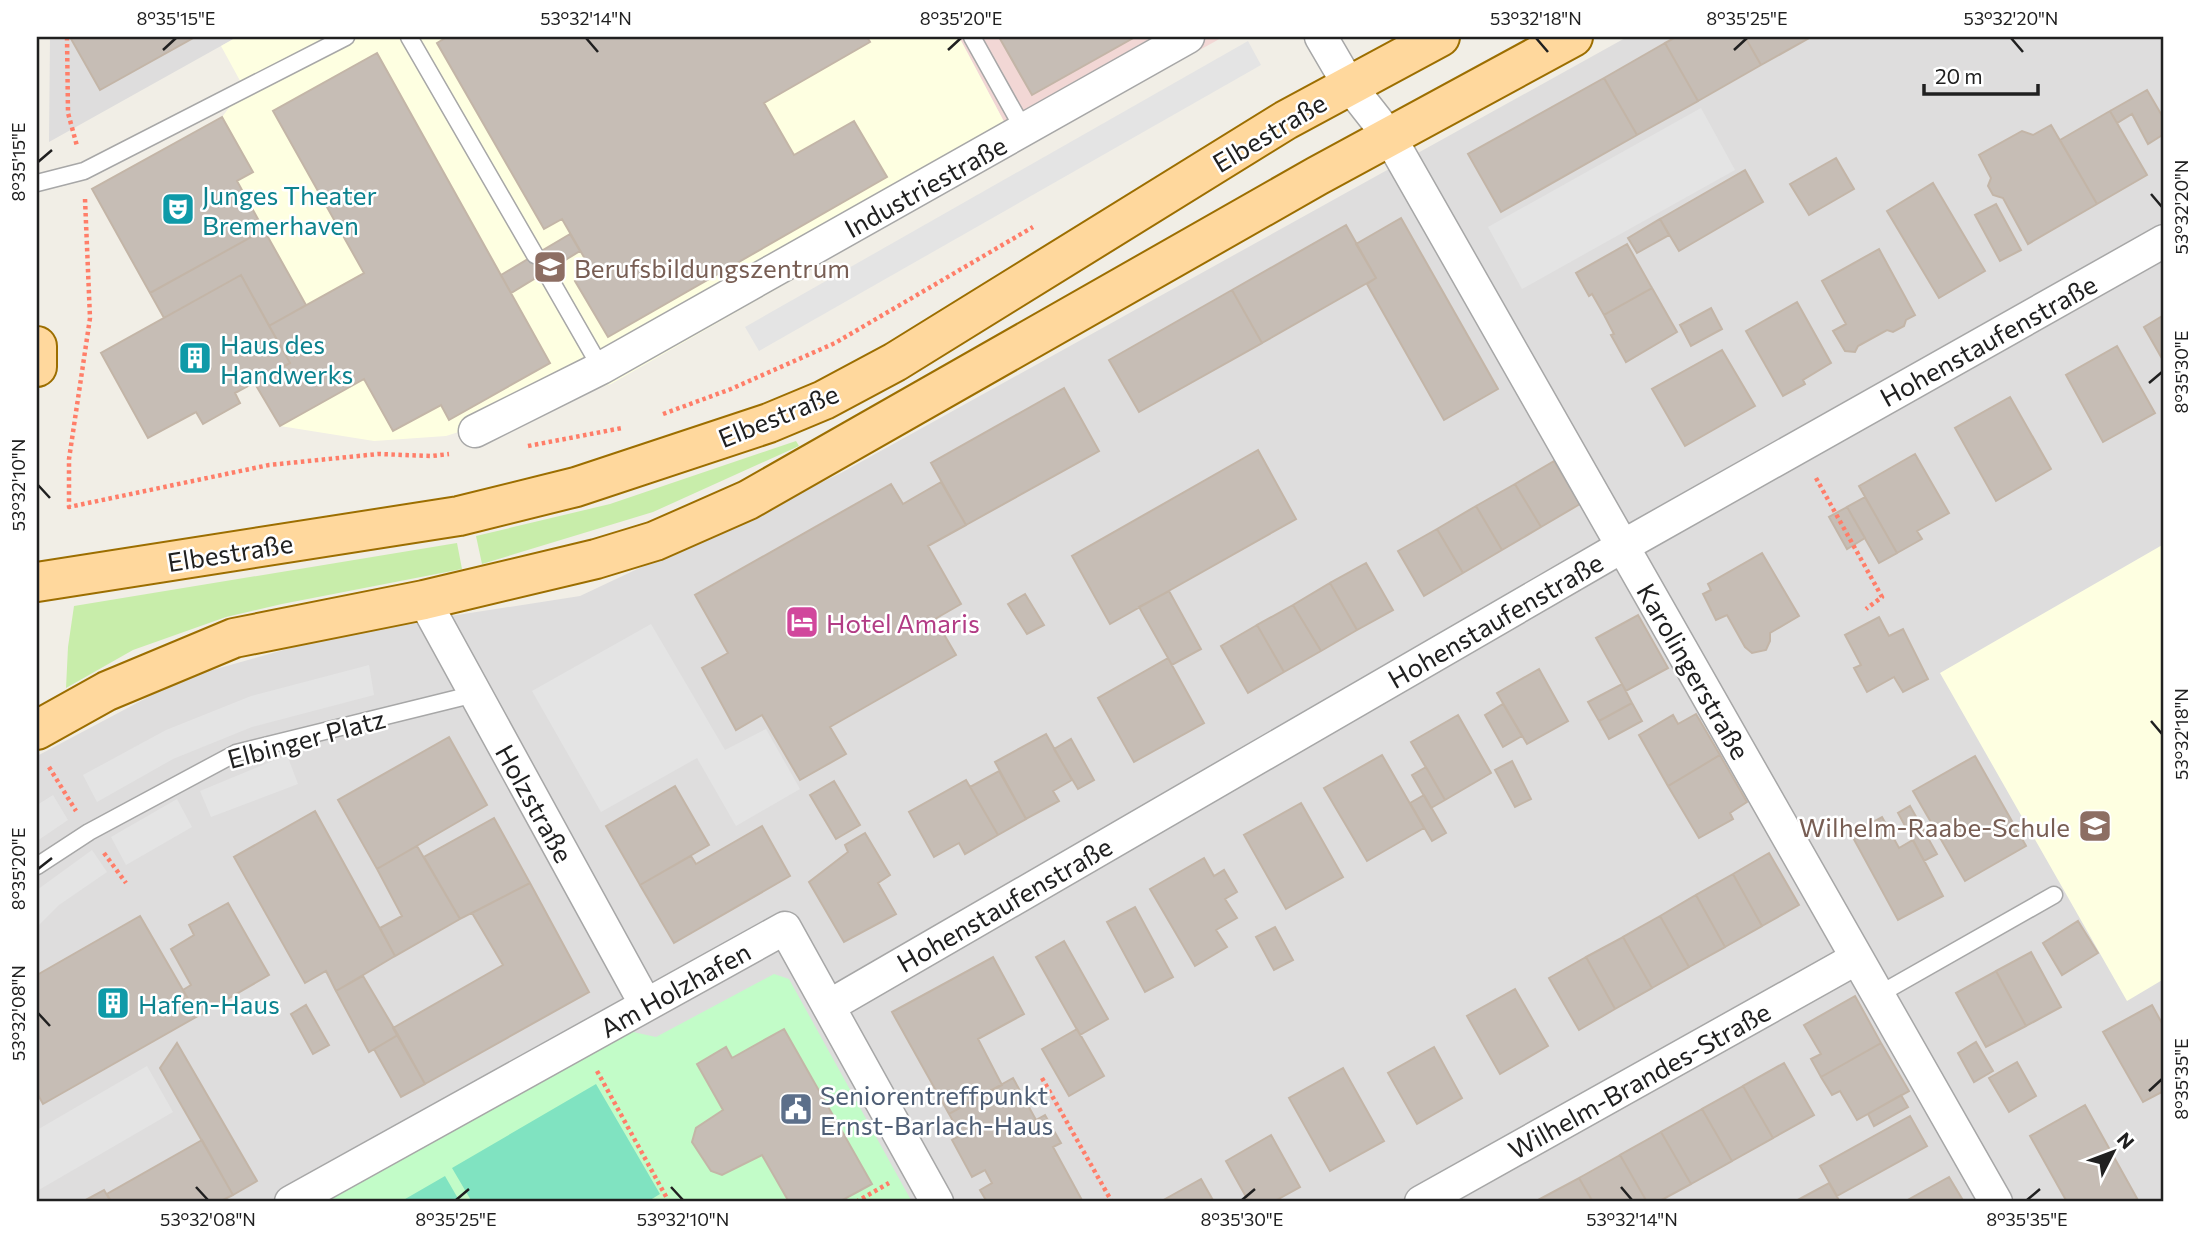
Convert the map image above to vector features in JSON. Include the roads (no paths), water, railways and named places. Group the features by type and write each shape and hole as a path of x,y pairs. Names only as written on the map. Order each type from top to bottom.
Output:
{"main road":[{"name":"Elbestraße","path":"37,582 459,516 576,487 769,423 824,400 895,362 1286,120 1440,37"},
{"name":"Elbestraße","path":"424,600 655,541 748,500 1389,136 1573,37"},
{"path":"37,346 37,367"},
{"path":"37,730 107,691 234,638 424,600"}],"street":[{"name":"Industriestraße","path":"466,442 1188,37"},
{"name":"Karolingerstraße","path":"1321,37 1349,85 1389,136 1996,1202"},
{"name":"Hohenstaufenstraße","path":"829,1006 1623,546 2164,241"},
{"name":"Holzstraße","path":"424,600 646,1004"},
{"name":"Am Holzhafen","path":"291,1202 785,928 937,1202"},
{"name":"Wilhelm-Brandes-Straße","path":"1421,1202 1857,958"}],"lane":[{"path":"37,183 84,171 346,37"},
{"path":"409,37 535,255"},
{"path":"972,37 1024,130"},
{"path":"546,272 601,368"},
{"name":"Elbinger Platz","path":"37,866 89,832 236,752 475,694"},
{"path":"1878,995 2054,895"}],"place":[{"name":"Junges Theater Bremerhaven","path":"178,209"},
{"name":"Berufsbildungszentrum","path":"550,267"},
{"name":"Haus des Handwerks","path":"195,358"},
{"name":"Hotel Amaris","path":"802,622"},
{"name":"Wilhelm-Raabe-Schule","path":"2095,826"},
{"name":"Hafen-Haus","path":"113,1003"},
{"name":"Seniorentreffpunkt Ernst-Barlach-Haus","path":"796,1109"}]}
